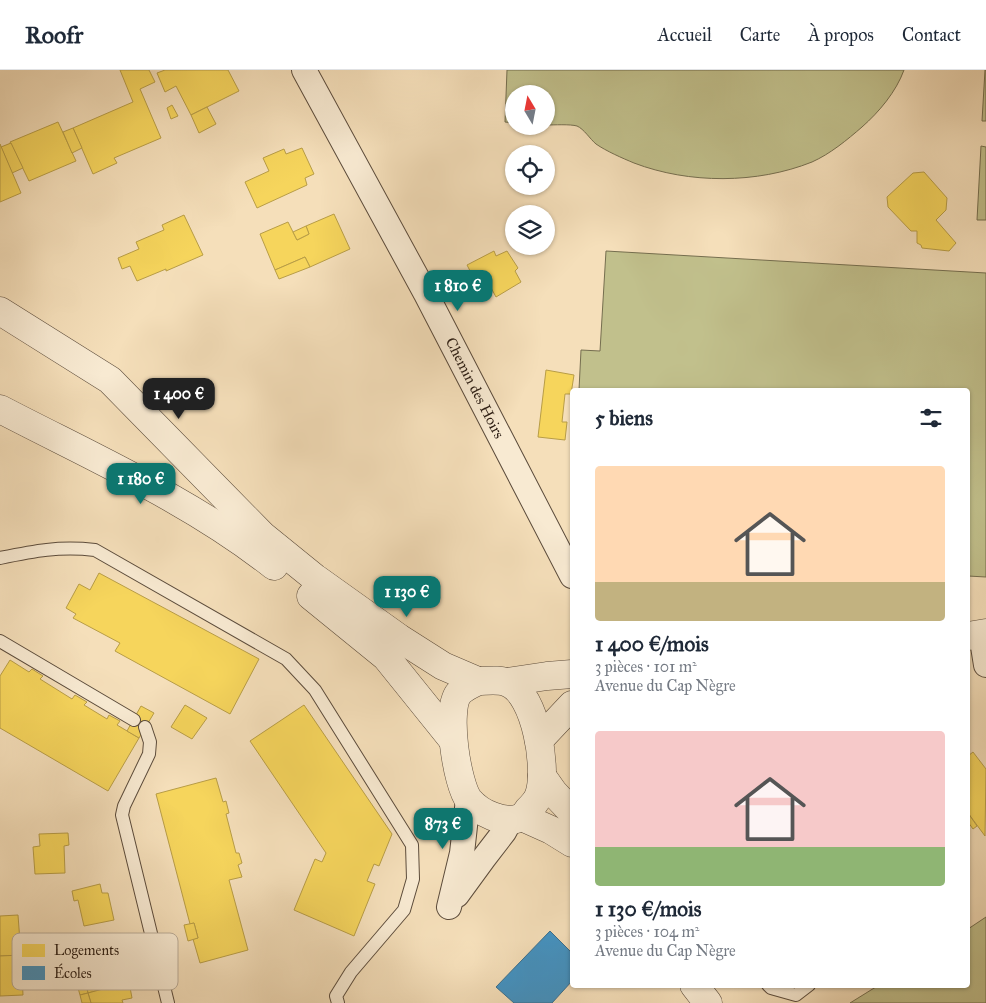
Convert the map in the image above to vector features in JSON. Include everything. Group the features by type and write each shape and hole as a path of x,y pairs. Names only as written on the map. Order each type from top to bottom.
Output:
{"street":[{"name":"Chemin des Hoirs","path":"304,70 426,294 570,572"},
{"path":"0,311 110,380 262,535 315,578 399,638 443,666 478,681 508,682 570,671"},
{"path":"0,410 168,495 254,550 386,657 452,739"},
{"path":"978,634 986,665"},
{"path":"478,681 459,693 453,705 452,739 460,778 468,799 481,812 497,818 516,818 551,830 570,842"},
{"path":"468,799 462,853 449,907 504,832 516,818 534,804 540,794 542,776 539,740 532,714 526,700 508,682"},
{"path":"539,740 570,707"},
{"path":"542,776 554,793 570,810"},
{"path":"696,988 708,1003"}],"lane":[{"path":"0,558 40,550 76,548 95,550 286,660 315,690 412,845 413,879 404,910 351,972 336,996 338,1003"},
{"path":"0,641 134,720"},
{"path":"145,727 150,742 149,754 124,806 122,815 151,933"},
{"path":"771,988 796,995 805,988"},
{"path":"165,990 168,1003"}],"shaded area":[{"path":"507,70 904,70 892,94 875,115 850,137 825,155 812,162 791,169 746,178 723,179 677,175 655,170 619,157 596,144 577,126 555,125 555,85 506,85"},
{"path":"985,70 986,121 982,121"},
{"path":"981,146 986,147 986,220 977,220"},
{"path":"606,251 986,273 986,577 970,576 970,388 579,388 581,350 600,351"},
{"path":"986,917 986,1003 850,1003 874,988 970,988 970,928"}],"building: Logements":[{"path":"120,70 149,70 155,82 140,89 161,138 114,158 117,163 93,174 73,128 133,102"},
{"path":"165,70 228,70 239,91 191,115 176,86 165,92 157,73"},
{"path":"172,105 178,116 171,119 167,108"},
{"path":"207,107 216,124 199,133 191,115"},
{"path":"58,122 76,161 29,181 10,142"},
{"path":"73,128 82,148 72,153 63,132"},
{"path":"11,143 23,168 12,173 1,147"},
{"path":"0,144 21,193 0,202"},
{"path":"302,148 314,174 305,178 307,185 257,208 245,182 269,171 263,158 284,149 286,154"},
{"path":"924,172 947,198 946,210 936,220 956,243 949,251 922,248 917,243 917,231 911,231 888,207 887,197 913,173"},
{"path":"334,214 350,249 310,267 305,257 275,270 260,234 288,222 297,240 309,234 306,226"},
{"path":"184,215 203,255 137,281 130,266 122,269 118,258 139,249 136,242 164,230 162,225"},
{"path":"306,226 309,234 297,240 293,232"},
{"path":"494,251 496,256 505,252 505,255 510,255 518,268 515,271 521,282 496,297 489,284 480,290 467,265"},
{"path":"305,257 310,267 279,279 275,270"},
{"path":"546,370 574,375 570,394 565,394 562,422 567,422 565,440 538,437"},
{"path":"99,573 259,659 230,714 115,651 120,643 73,618 76,614 66,608 79,584 90,590"},
{"path":"10,660 29,672 32,669 43,676 40,679 72,699 75,695 87,702 84,705 107,719 109,715 120,721 117,725 139,738 108,791 0,728 0,676"},
{"path":"185,705 207,718 192,739 171,727"},
{"path":"304,705 392,834 379,866 374,864 367,881 375,884 354,936 294,910 315,859 322,862 326,853 250,741"},
{"path":"141,706 154,713 139,738 127,731"},
{"path":"973,752 986,769 985,836 970,816 970,754"},
{"path":"216,778 223,802 226,801 229,813 226,814 236,853 239,853 242,863 238,865 242,877 229,880 248,950 200,963 193,939 198,938 194,923 190,924 156,794"},
{"path":"970,816 977,826 973,829 970,825"},
{"path":"68,833 69,845 64,846 65,873 35,874 33,847 40,846 39,834"},
{"path":"100,884 102,893 108,893 114,920 84,926 78,900 74,901 72,891"},
{"path":"18,915 19,933 12,933 12,955 0,956 0,916"},
{"path":"194,923 198,938 188,941 184,925"},
{"path":"12,955 12,990 23,990 23,995 0,996 0,956"},
{"path":"79,990 87,990 88,993 80,995"},
{"path":"87,990 99,990 88,993"},
{"path":"99,990 130,990 132,998 122,1000 123,1003 91,1003 88,993"},
{"path":"88,993 91,1003 82,1003 80,995"}],"building: Écoles":[{"path":"550,931 570,951 570,983 552,1003 514,1003 496,987"}]}
